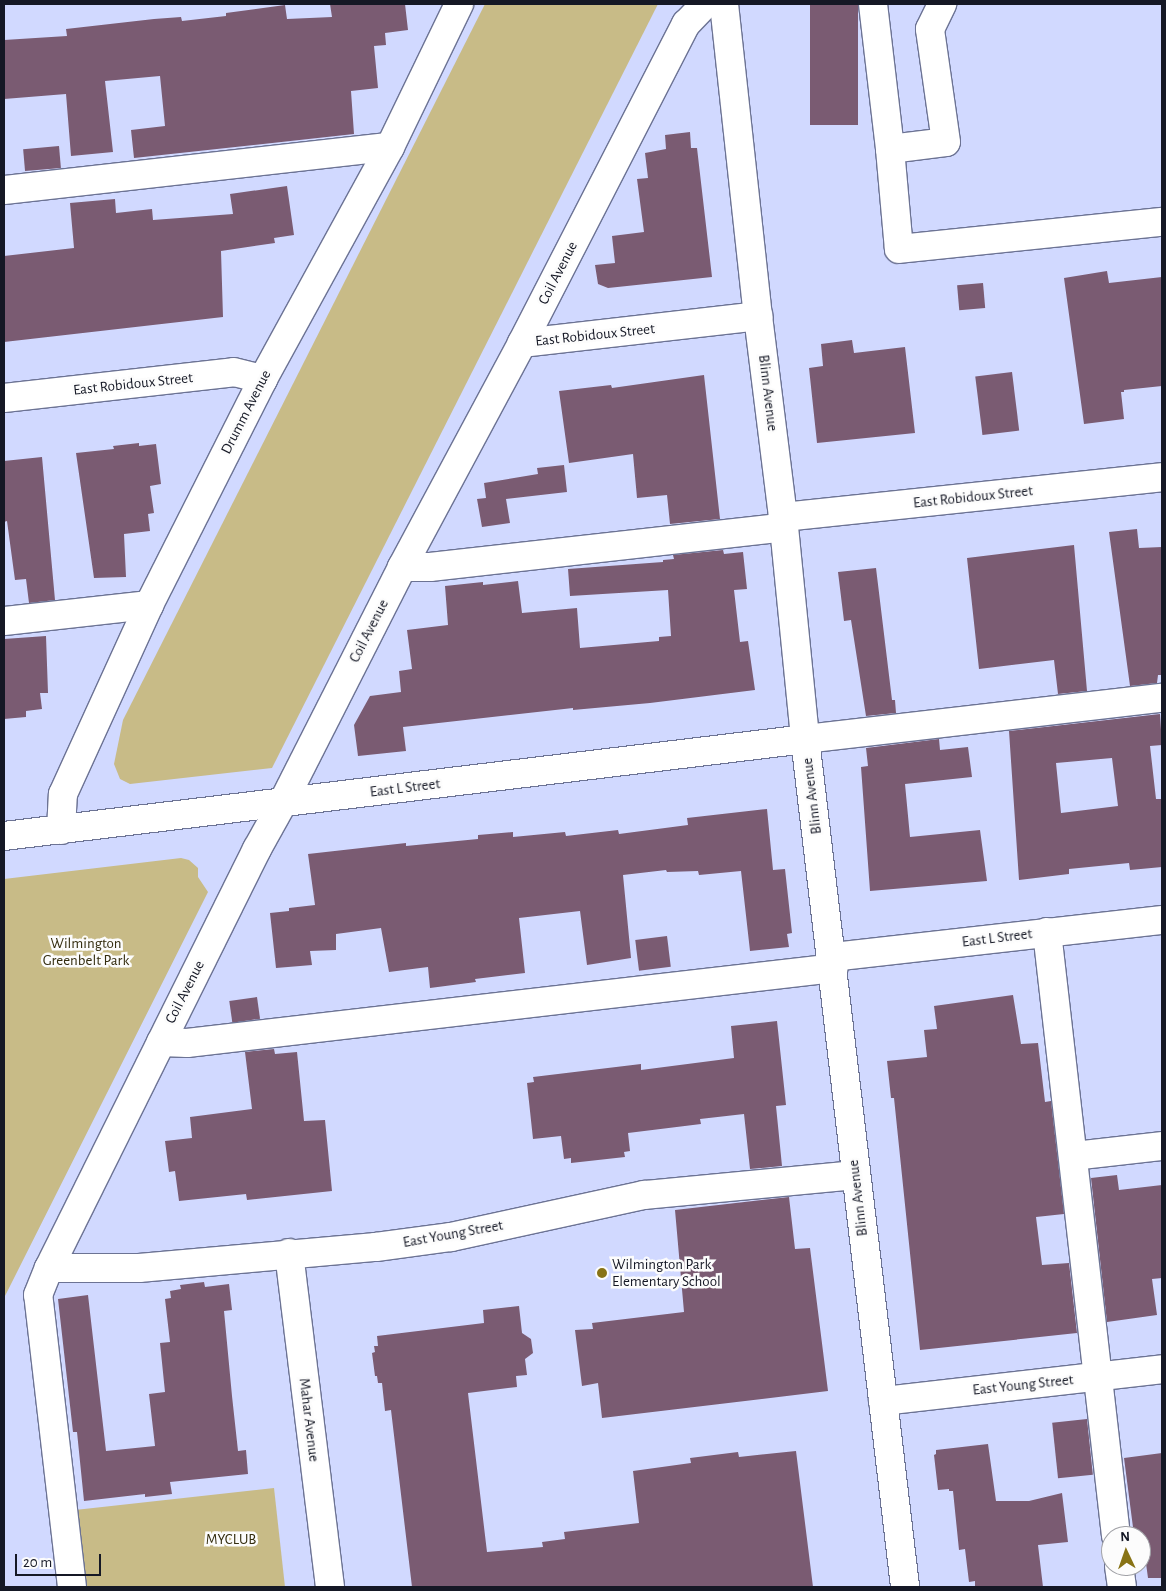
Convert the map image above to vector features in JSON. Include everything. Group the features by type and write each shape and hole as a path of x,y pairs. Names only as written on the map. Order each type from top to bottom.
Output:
{"street":[{"name":"Drumm Avenue","path":"61,830 63,794 149,605 263,378 390,147 459,4"},
{"name":"Coil Avenue","path":"72,1587 38,1294 49,1268 257,849 282,804 402,566 522,343 686,24 705,4"},
{"name":"Blinn Avenue","path":"724,4 758,316 784,522 806,739 905,1587"},
{"path":"873,4 890,149 899,249 1162,222"},
{"path":"890,149 946,142 930,29 942,4"},
{"path":"4,190 390,147"},
{"name":"East Robidoux Street","path":"522,343 758,316"},
{"name":"East Robidoux Street","path":"4,398 234,372 263,378"},
{"name":"East Robidoux Street","path":"402,566 430,568 784,522 1162,477"},
{"path":"4,621 149,605"},
{"name":"East L Street","path":"4,836 1162,698"},
{"name":"East L Street","path":"161,1042 187,1043 833,963 1047,932 1162,920"},
{"path":"1047,932 1115,1526"},
{"path":"1073,1156 1162,1146"},
{"name":"East Young Street","path":"49,1268 139,1268 289,1253 376,1247 452,1237 644,1195 856,1175"},
{"name":"Mahar Avenue","path":"289,1253 330,1587"},
{"name":"East Young Street","path":"883,1401 1162,1370"}],"green space":[{"path":"485,4 658,4 272,768 130,784 120,779 114,764 123,720"},
{"name":"Wilmington Greenbelt Park","path":"181,858 189,860 198,868 198,877 208,892 4,1298 4,879"},
{"name":"MYCLUB","path":"274,1488 285,1587 84,1587 75,1510"}],"building":[{"path":"330,4 405,4 408,30 385,33 386,45 374,46 378,88 351,91 354,134 134,158 131,130 165,126 160,76 105,81 113,152 71,156 66,94 4,99 4,40 67,36 66,29 181,17 182,21 226,16 226,13 285,5 287,19 332,17"},
{"path":"810,4 858,4 858,125 810,125"},
{"path":"690,132 691,148 697,148 712,277 608,288 598,284 595,265 615,263 612,236 644,232 637,179 648,178 645,153 666,149 665,135"},
{"path":"59,146 61,168 25,171 23,149"},
{"path":"287,186 294,235 274,238 275,243 221,251 223,317 4,342 4,256 74,248 70,203 115,199 116,213 152,209 153,220 233,214 230,194"},
{"path":"1107,271 1109,283 1162,277 1162,386 1124,390 1124,392 1121,392 1124,419 1084,424 1064,278"},
{"path":"983,283 985,308 959,310 957,285"},
{"path":"852,340 854,353 905,347 915,433 817,443 809,368 823,366 821,344"},
{"path":"1012,372 1019,431 982,435 975,377"},
{"path":"704,375 720,519 670,524 667,495 637,498 633,454 569,463 559,391 611,385 612,388"},
{"path":"139,443 139,446 156,444 161,484 150,486 154,513 148,514 150,531 124,534 126,577 94,578 76,453 114,449 113,446"},
{"path":"42,457 55,600 29,603 26,579 15,580 7,521 4,522 4,461"},
{"path":"564,465 567,492 506,499 510,523 482,527 477,499 486,498 484,483 538,474 537,468"},
{"path":"1137,529 1139,548 1162,547 1162,675 1158,675 1157,683 1130,686 1109,532"},
{"path":"1074,545 1087,691 1058,694 1054,660 979,669 967,558"},
{"path":"723,550 724,554 743,552 747,589 734,590 740,642 748,641 755,690 650,703 573,710 573,708 403,727 406,751 358,756 354,725 370,696 401,692 399,671 412,669 407,630 448,625 445,586 483,582 483,585 518,581 522,613 577,608 580,648 659,641 659,637 671,636 668,590 570,596 568,569 663,562 663,560 674,559 673,555"},
{"path":"876,568 892,700 895,700 896,713 866,716 851,620 844,621 838,572"},
{"path":"46,636 48,693 40,693 42,709 26,711 26,717 4,719 4,639"},
{"path":"1160,714 1162,745 1150,746 1156,799 1161,799 1162,867 1130,870 1129,863 1069,869 1069,874 1019,880 1009,731","holes":["1112,758 1118,806 1061,813 1056,763"]},
{"path":"939,739 940,750 968,747 972,777 905,784 910,837 980,830 987,881 870,891 861,767 868,766 866,748"},
{"path":"767,809 773,870 785,869 792,933 787,934 789,947 750,951 741,871 699,875 698,871 667,872 666,870 623,875 631,958 587,965 580,911 519,918 525,973 475,979 476,982 430,988 428,967 389,972 381,928 336,934 336,950 310,951 312,965 276,968 270,913 289,911 289,908 315,905 308,854 406,843 406,846 478,839 478,835 513,832 513,837 565,832 566,836 618,830 619,834 688,825 687,818"},
{"path":"667,936 671,967 639,971 635,940"},
{"path":"1013,995 1021,1044 1038,1043 1045,1102 1051,1101 1064,1214 1036,1217 1042,1265 1069,1263 1077,1333 920,1350 894,1098 891,1098 887,1061 927,1057 924,1030 937,1029 934,1006"},
{"path":"257,997 260,1019 232,1023 229,1001"},
{"path":"777,1021 786,1105 776,1106 782,1166 750,1169 744,1114 700,1119 701,1124 628,1133 630,1151 624,1152 625,1157 571,1163 571,1158 564,1159 561,1136 533,1139 527,1083 534,1082 533,1077 641,1064 641,1070 734,1058 731,1026"},
{"path":"274,1049 275,1054 297,1052 304,1121 325,1120 332,1191 247,1200 246,1194 179,1201 175,1171 169,1172 165,1141 192,1138 190,1117 252,1109 245,1052"},
{"path":"1117,1175 1119,1190 1162,1185 1162,1278 1152,1279 1157,1315 1107,1322 1091,1178"},
{"path":"789,1197 795,1249 810,1248 828,1391 602,1418 598,1383 582,1386 575,1330 593,1329 592,1323 684,1312 675,1210"},
{"path":"204,1282 205,1287 229,1284 232,1310 224,1311 232,1396 238,1451 246,1450 248,1474 170,1482 172,1494 145,1497 145,1494 84,1501 77,1432 73,1432 58,1299 88,1295 106,1451 155,1446 149,1394 165,1392 160,1343 170,1342 165,1299 171,1298 170,1291 181,1289 180,1285"},
{"path":"519,1306 522,1333 531,1339 533,1353 525,1359 527,1375 516,1376 517,1387 468,1393 487,1552 543,1547 542,1542 565,1539 564,1532 639,1523 633,1471 691,1463 690,1458 738,1452 739,1457 796,1451 813,1587 412,1587 391,1410 385,1411 382,1383 378,1383 377,1376 375,1376 372,1353 375,1352 374,1346 378,1346 377,1336 484,1323 483,1310"},
{"path":"1087,1419 1093,1475 1058,1478 1052,1423"},
{"path":"988,1444 996,1501 1029,1501 1062,1493 1068,1542 1038,1545 1043,1587 975,1587 975,1581 969,1582 965,1549 959,1550 953,1491 949,1491 949,1489 938,1490 934,1455 936,1450"},
{"path":"1162,1453 1162,1578 1148,1578 1148,1576 1151,1576 1151,1526 1133,1526 1124,1458"}],"place":[{"name":"Wilmington Park Elementary School","path":"602,1273"}]}
